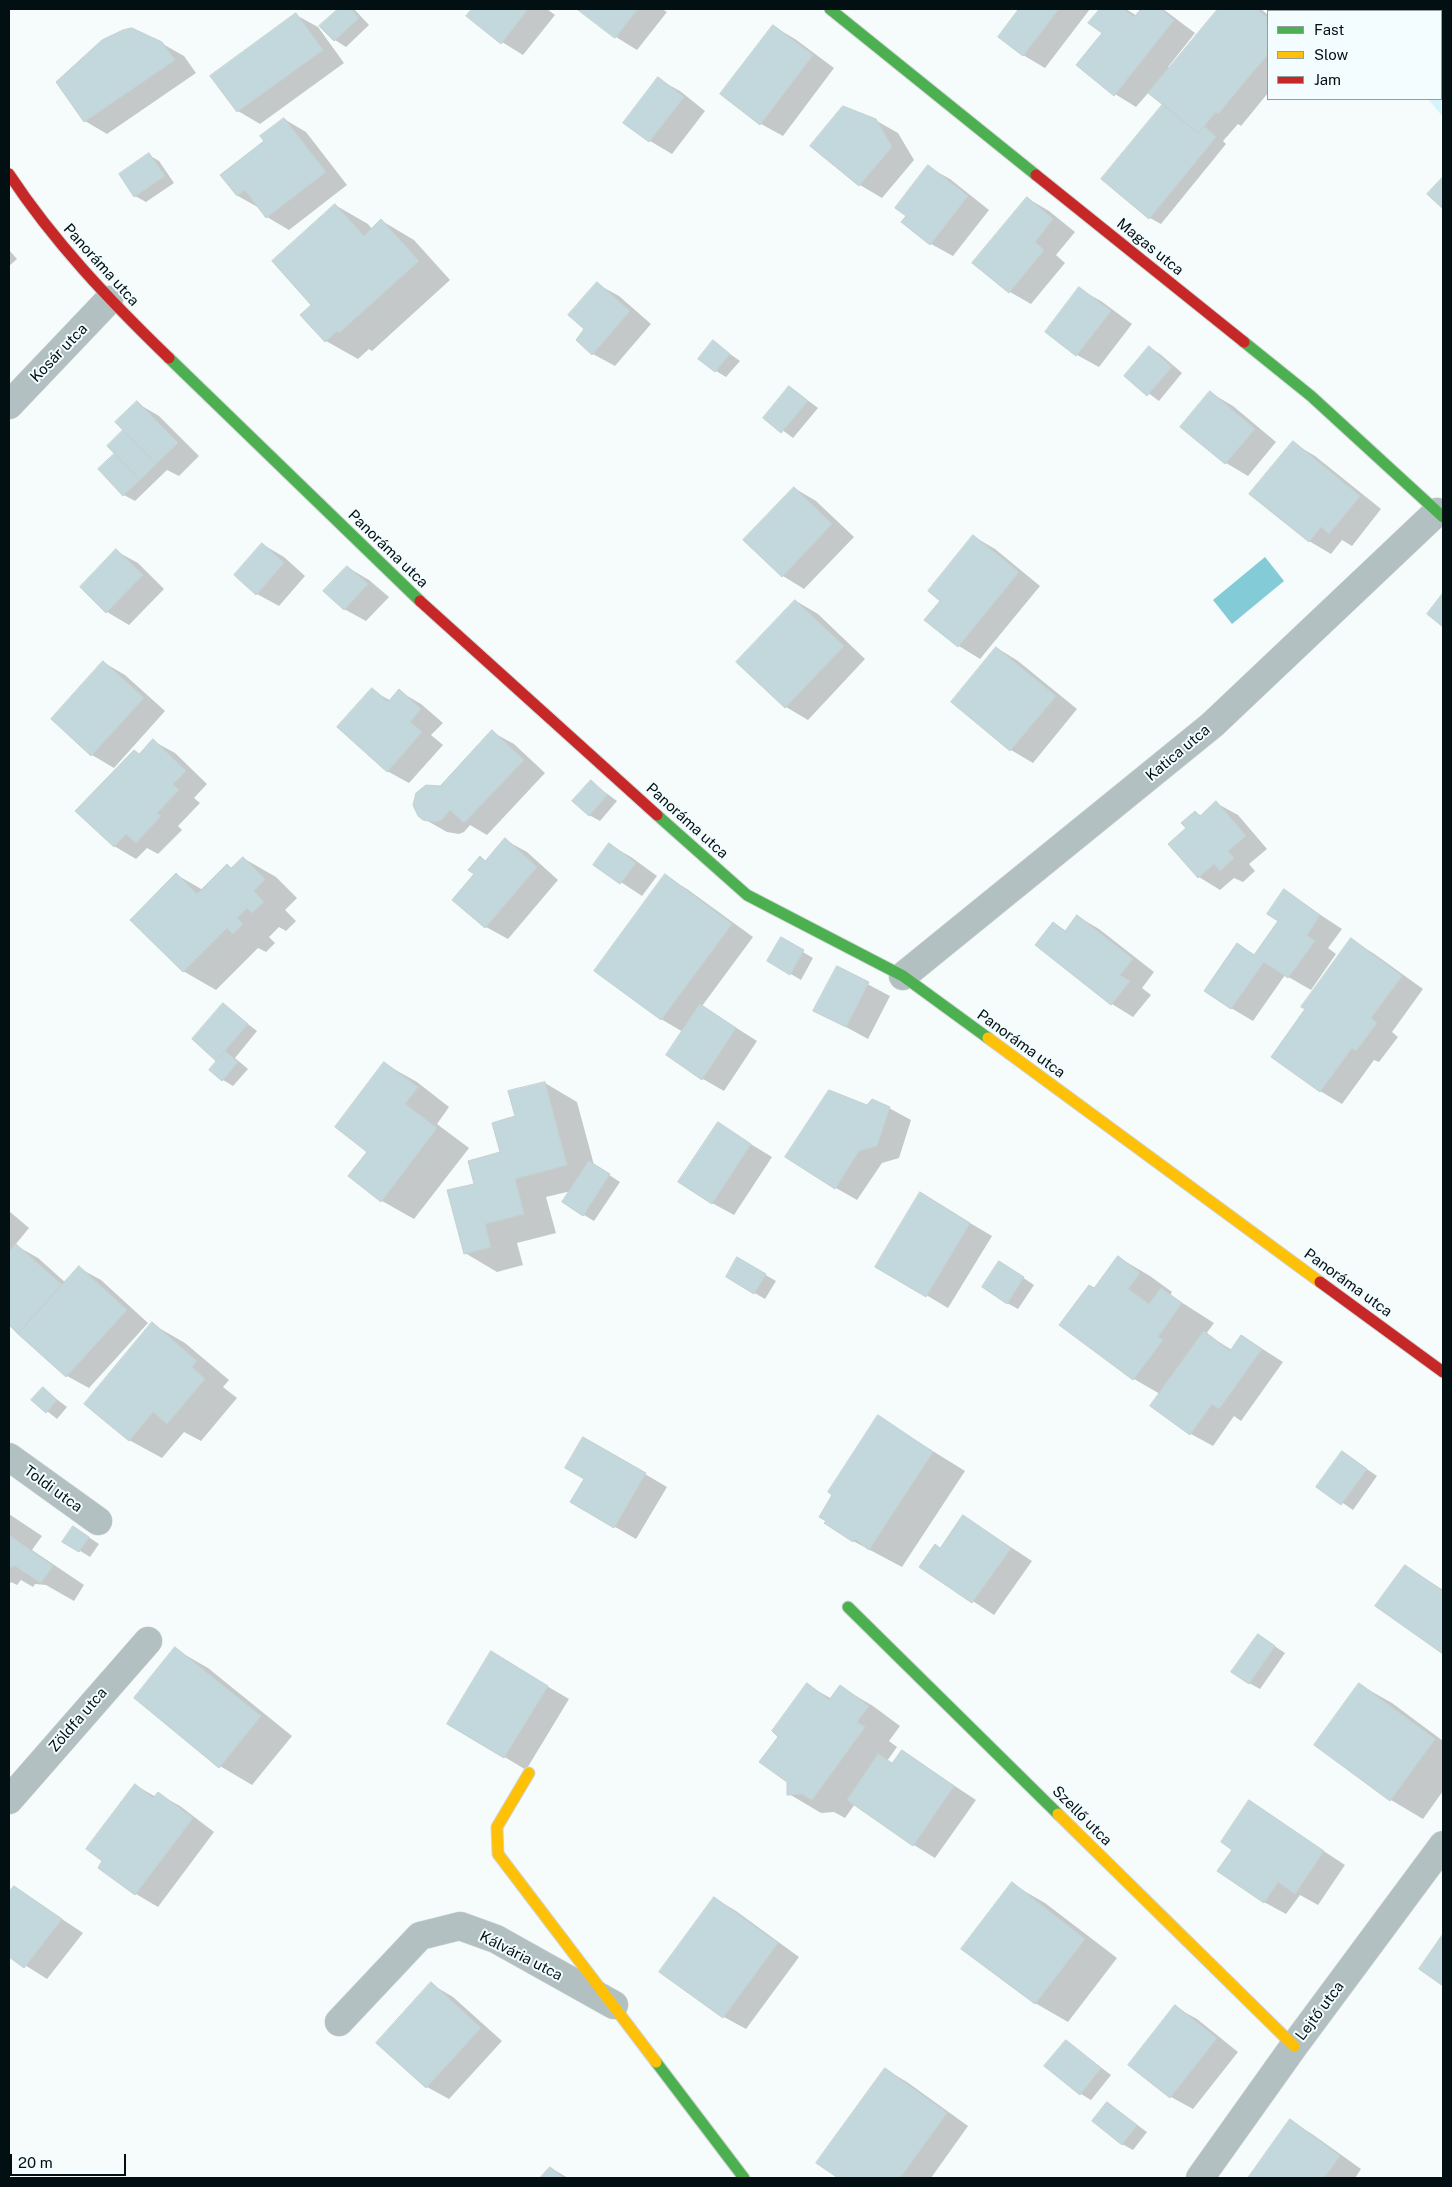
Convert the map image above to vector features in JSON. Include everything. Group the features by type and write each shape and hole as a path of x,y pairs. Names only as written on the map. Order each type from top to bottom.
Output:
{"street":[{"name":"Magas utca","path":"830,9 1310,396 1440,515"},
{"name":"Panoráma utca","path":"9,174 30,206 109,300 436,617 747,895 903,976 1443,1372"},
{"name":"Kosár utca","path":"9,405 109,300"},
{"name":"Katica utca","path":"903,976 1212,725 1440,515"},
{"name":"Toldi utca","path":"9,1457 98,1521"},
{"name":"Szellő utca","path":"848,1607 1294,2046"},
{"name":"Zöldfa utca","path":"9,1800 148,1641"},
{"name":"Kálvária utca","path":"529,1774 497,1827 498,1854 744,2178"},
{"name":"Lejtő utca","path":"1200,2178 1294,2046 1443,1845"},
{"name":"Kálvária utca","path":"339,2022 420,1936 460,1926 496,1939 615,2006"}],"shaded area":[{"path":"1443,9 1443,117 1429,100 1442,100 1442,10 1356,10"}],"water":[{"path":"1265,557 1284,581 1232,624 1213,600"}],"building":[{"path":"338,9 351,9 359,18 334,41 319,26"},
{"path":"472,9 528,9 501,44 466,16"},
{"path":"577,9 638,9 615,38"},
{"path":"1019,9 1059,9 1023,56 998,37"},
{"path":"1100,9 1123,9 1134,17 1141,9 1161,9 1174,20 1114,96 1076,65 1102,33 1088,23"},
{"path":"1218,9 1256,9 1267,17 1267,55 1218,114 1216,112 1198,133 1148,93"},
{"path":"296,13 323,50 237,112 210,76"},
{"path":"773,25 813,55 760,125 720,94"},
{"path":"132,28 162,42 175,60 84,122 56,82 102,40"},
{"path":"658,77 684,97 649,142 623,123"},
{"path":"1163,104 1198,133 1204,126 1216,137 1149,219 1101,179"},
{"path":"843,106 876,119 892,147 859,186 810,146"},
{"path":"284,118 326,172 266,218 245,190 237,196 220,175 264,141 260,136"},
{"path":"149,153 165,176 134,197 119,174"},
{"path":"928,165 968,196 930,245 901,222 906,216 895,208"},
{"path":"1443,177 1443,209 1427,194"},
{"path":"1027,197 1053,219 1035,242 1044,250 1009,293 972,263"},
{"path":"335,204 364,236 381,219 419,261 339,333 337,331 325,342 300,315 311,305 272,261"},
{"path":"597,282 630,311 592,355 576,340 584,329 568,315"},
{"path":"1079,287 1111,311 1076,356 1045,332"},
{"path":"713,340 730,354 715,372 698,359"},
{"path":"1149,346 1172,367 1147,396 1124,376"},
{"path":"789,386 808,401 781,433 763,418"},
{"path":"1210,391 1255,429 1225,464 1180,427"},
{"path":"137,401 178,443 156,464 115,422"},
{"path":"123,430 156,464 140,480 107,446"},
{"path":"1293,441 1360,496 1329,534 1321,527 1309,542 1249,494"},
{"path":"114,454 140,480 123,496 98,469"},
{"path":"794,487 832,524 782,577 743,540"},
{"path":"973,535 1019,572 958,647 924,620 940,601 928,591"},
{"path":"262,543 284,563 256,595 234,575"},
{"path":"116,549 143,575 106,613 80,587"},
{"path":"347,566 368,584 344,610 323,591"},
{"path":"1443,593 1443,627 1427,614"},
{"path":"795,600 844,646 785,708 736,662"},
{"path":"996,647 1056,696 1010,751 951,702"},
{"path":"103,661 144,698 91,756 51,719"},
{"path":"372,688 388,702 399,689 421,709 410,722 422,732 387,772 337,727"},
{"path":"492,730 524,760 464,823 450,810 442,820 436,822 423,820 418,816 413,805 416,793 426,785 440,786"},
{"path":"153,739 186,771 173,784 179,790 157,813 161,816 136,843 126,834 114,847 75,811 134,750 139,754"},
{"path":"591,780 607,795 589,816 572,801"},
{"path":"1216,801 1246,836 1228,851 1234,858 1220,871 1214,864 1198,878 1168,844 1186,828 1181,823 1195,811 1200,816"},
{"path":"505,838 537,867 485,928 452,900 474,874 468,870 480,856 485,861"},
{"path":"609,843 636,863 620,884 593,865"},
{"path":"243,857 265,879 254,891 264,902 252,913 247,908 237,918 243,924 233,934 227,928 183,972 130,920 176,873 197,894 227,864 231,868"},
{"path":"665,874 732,924 661,1020 594,971"},
{"path":"1284,889 1320,915 1307,935 1315,941 1288,978 1264,962 1231,1009 1204,991 1237,943 1254,955 1278,921 1267,914"},
{"path":"1077,915 1133,959 1120,975 1130,981 1111,1005 1035,945 1053,922 1065,931"},
{"path":"781,937 804,950 790,975 767,961"},
{"path":"1351,938 1402,976 1371,1018 1377,1023 1356,1051 1352,1048 1320,1092 1271,1057 1305,1009 1301,1007"},
{"path":"837,966 869,982 846,1027 813,1011"},
{"path":"223,1003 248,1024 216,1061 192,1039"},
{"path":"700,1004 736,1028 702,1080 666,1055"},
{"path":"225,1051 238,1062 222,1081 209,1070"},
{"path":"384,1062 418,1087 405,1104 437,1128 381,1202 348,1176 367,1152 335,1127"},
{"path":"545,1082 567,1165 515,1179 524,1214 485,1224 491,1247 464,1254 447,1190 474,1184 468,1161 500,1152 492,1123 515,1116 508,1091"},
{"path":"829,1090 867,1105 872,1099 890,1107 877,1146 859,1151 835,1189 785,1157"},
{"path":"718,1122 751,1144 712,1204 678,1182"},
{"path":"589,1161 610,1174 583,1216 562,1202"},
{"path":"920,1192 970,1223 926,1297 875,1267"},
{"path":"16,1244 62,1285 18,1334 9,1325 9,1252"},
{"path":"1118,1256 1140,1273 1128,1289 1149,1304 1161,1288 1182,1303 1158,1337 1163,1340 1133,1380 1059,1325 1089,1285 1094,1288"},
{"path":"737,1257 766,1274 754,1294 726,1277"},
{"path":"999,1261 1024,1277 1007,1304 982,1287"},
{"path":"79,1266 127,1310 66,1377 18,1334"},
{"path":"152,1322 197,1361 192,1367 205,1379 167,1424 153,1412 129,1441 84,1404"},
{"path":"1204,1331 1230,1351 1241,1335 1262,1349 1219,1409 1212,1404 1190,1435 1150,1406"},
{"path":"43,1387 57,1400 46,1413 31,1400"},
{"path":"878,1415 933,1452 869,1550 855,1539 853,1542 824,1523 826,1521 819,1517 832,1495 828,1492"},
{"path":"583,1437 646,1473 614,1528 570,1502 584,1479 565,1468"},
{"path":"1342,1451 1367,1469 1341,1505 1316,1487"},
{"path":"963,1515 1011,1548 972,1603 919,1567 935,1544 940,1548"},
{"path":"73,1526 89,1537 79,1552 62,1542"},
{"path":"9,1535 53,1566 41,1583 15,1566 9,1568"},
{"path":"1405,1565 1443,1591 1443,1654 1375,1606"},
{"path":"1258,1634 1275,1646 1249,1684 1231,1672"},
{"path":"175,1647 261,1716 219,1768 134,1698"},
{"path":"491,1651 548,1686 504,1758 447,1724"},
{"path":"807,1683 829,1700 840,1685 869,1706 857,1722 865,1727 812,1800 802,1794 787,1795 787,1782 759,1762 778,1737 772,1731"},
{"path":"1359,1683 1435,1739 1390,1801 1314,1745"},
{"path":"902,1750 954,1786 913,1846 847,1800 878,1754 892,1763"},
{"path":"135,1784 153,1798 158,1792 193,1818 135,1895 98,1868 102,1861 86,1849"},
{"path":"1249,1800 1324,1851 1295,1894 1278,1882 1264,1903 1217,1871 1232,1850 1221,1842"},
{"path":"1012,1882 1085,1939 1035,2004 961,1949"},
{"path":"14,1886 62,1919 24,1968 9,1957 9,1892"},
{"path":"714,1897 778,1943 723,2018 659,1972"},
{"path":"1443,1934 1443,1986 1419,1969"},
{"path":"431,1982 481,2028 426,2088 376,2043"},
{"path":"1175,2005 1217,2038 1170,2098 1128,2065"},
{"path":"1066,2040 1101,2068 1080,2095 1044,2066"},
{"path":"885,2068 947,2113 900,2178 838,2178 816,2163"},
{"path":"1107,2102 1137,2125 1122,2145 1092,2121"},
{"path":"1290,2119 1340,2156 1324,2178 1248,2178"},
{"path":"550,2167 564,2178 540,2178"}],"traffic: fast":[{"path":"830,9 1036,175"},
{"path":"1244,342 1311,396 1443,517"},
{"path":"169,358 420,601"},
{"path":"657,815 747,895 903,976 988,1038"},
{"path":"848,1607 1058,1814"},
{"path":"656,2062 744,2178"}],"traffic: slow":[{"path":"988,1038 1320,1282"},
{"path":"529,1773 497,1827 498,1854 656,2062"},
{"path":"1058,1814 1294,2046"}],"traffic: jam":[{"path":"9,174 64,247 125,315 169,358"},
{"path":"1036,175 1244,342"},
{"path":"420,601 657,815"},
{"path":"1320,1282 1443,1372"}]}
